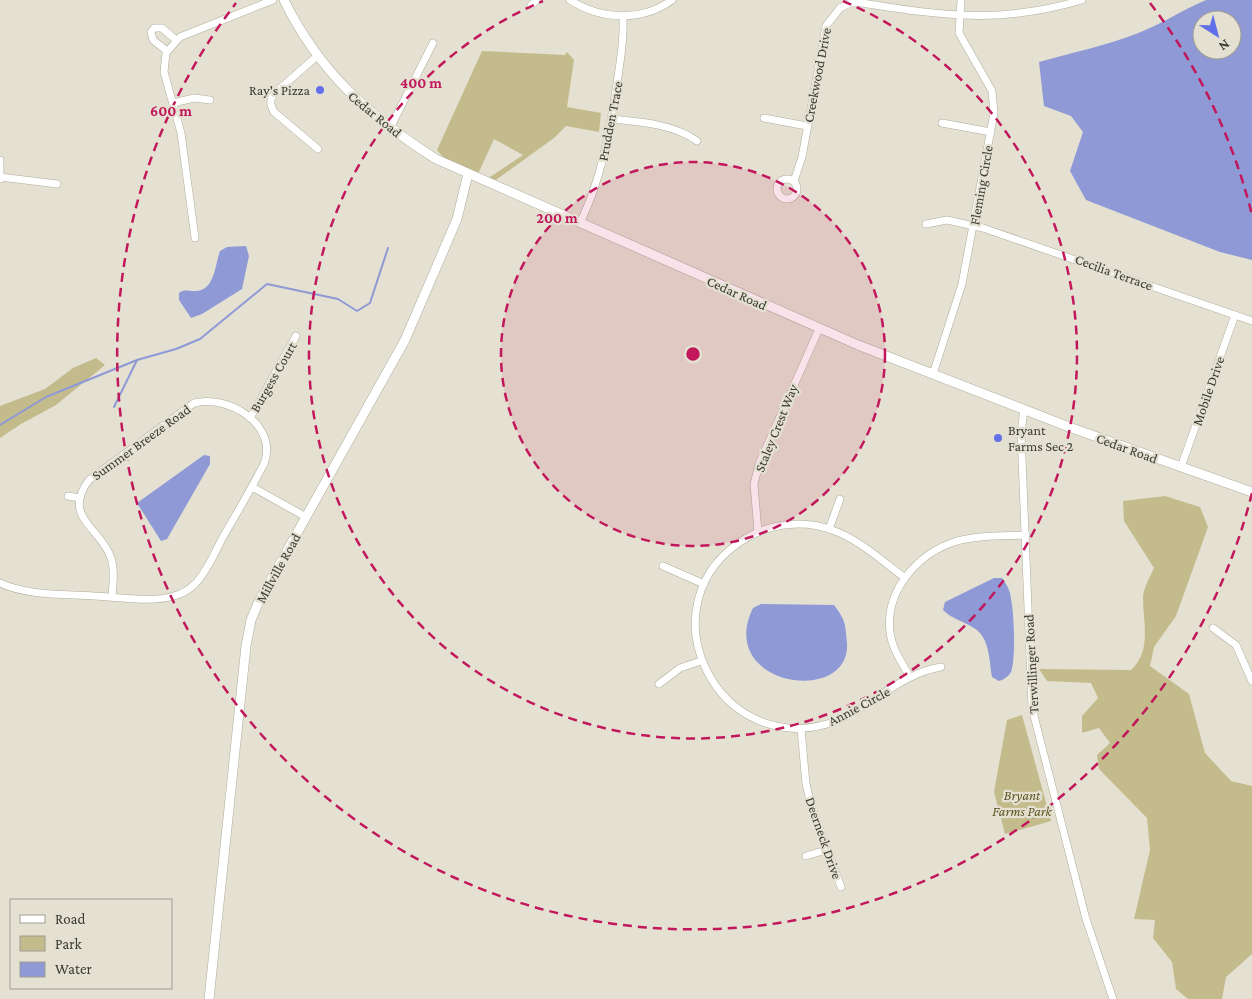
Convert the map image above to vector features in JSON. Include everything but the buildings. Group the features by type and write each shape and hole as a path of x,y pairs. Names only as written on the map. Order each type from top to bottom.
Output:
{"street":[{"path":"195,238 181,133 164,72 167,51 176,40 273,0"},
{"name":"Cedar Road","path":"284,0 317,56 342,87 390,128 436,159 819,329 1024,409 1252,492"},
{"path":"570,0 592,11 623,16 656,9 672,0"},
{"name":"Fleming Circle","path":"933,374 962,284 991,132 994,101 992,91 959,33 961,0"},
{"name":"Creekwood Drive","path":"794,181 802,157 826,26 840,8 850,4 882,3 960,17 1023,14 1082,0"},
{"name":"Prudden Trace","path":"580,222 598,181 612,119 624,40 623,16"},
{"path":"167,51 153,40 151,32 154,28 162,28 176,40"},
{"path":"390,128 433,43"},
{"path":"317,56 275,93 270,104 274,112 318,149"},
{"path":"173,103 194,98 210,100"},
{"path":"764,118 807,126"},
{"path":"612,119 660,126 687,133 698,141"},
{"path":"942,123 991,132"},
{"path":"0,160 0,178 57,184"},
{"name":"Millville Road","path":"209,999 249,627 259,601 414,322 457,219 468,174"},
{"name":"Cecilia Terrace","path":"926,224 947,220 974,225 1063,254 1252,321"},
{"name":"Mobile Drive","path":"1181,467 1234,315"},
{"name":"Staley Crest Way","path":"758,532 754,484 759,464 819,329"},
{"name":"Burgess Court","path":"250,418 296,336"},
{"name":"Summer Breeze Road","path":"0,583 20,590 36,592 158,599 172,597 188,590 206,569 264,464 268,448 263,432 250,418 220,402 212,400 194,403 94,475 84,486 80,498"},
{"name":"Terwillinger Road","path":"1024,409 1021,433 1034,716 1086,919 1113,999"},
{"path":"252,486 306,517"},
{"path":"68,496 80,498 83,517 112,558 112,597"},
{"path":"829,529 840,499"},
{"name":"Annie Circle","path":"905,578 859,545 829,529 793,524 758,532 737,544 722,558 704,584 696,612 696,636 701,661 714,686 742,712 769,724 801,728 827,725 844,718 910,677 926,670 941,667"},
{"path":"910,677 898,657 890,631 893,601 905,578 928,556 950,544 972,538 1026,535"},
{"path":"663,566 704,584"},
{"path":"1213,628 1236,646 1251,676"},
{"path":"659,684 680,668 701,661"},
{"name":"Deerneck Drive","path":"801,728 806,784 826,850 841,887"},
{"path":"806,856 826,850"}],"green space":[{"path":"482,51 565,55 567,52 574,60 567,107 601,113 599,132 566,126 554,138 493,182 487,179 523,155 494,139 478,174 443,157 437,150"},
{"path":"96,358 105,365 56,405 0,438 0,406 45,389 73,368"},
{"path":"1165,496 1200,507 1208,527 1176,616 1154,647 1150,666 1189,694 1205,753 1231,781 1252,786 1252,954 1226,977 1222,999 1188,999 1176,989 1172,962 1153,938 1155,920 1134,919 1150,850 1147,818 1099,769 1097,755 1110,743 1099,728 1082,733 1082,716 1098,698 1091,683 1047,681 1039,669 1131,670 1138,662 1142,654 1145,636 1143,594 1154,568 1124,521 1123,501"},
{"name":"Bryant Farms Park","path":"1022,715 1051,821 1005,834 994,792 1007,720"}],"water":[{"path":"1206,0 1252,0 1252,260 1220,252 1086,200 1070,171 1083,132 1071,116 1044,106 1039,62 1100,46 1154,26"},
{"path":"246,246 249,256 242,289 202,314 191,318 179,300 179,293 201,290 206,287 213,276 220,251 227,247"},
{"path":"204,455 210,456 210,464 167,539 161,541 137,503"},
{"path":"994,578 1002,578 1008,588 1014,625 1013,666 1011,672 999,681 992,677 988,650 983,637 974,628 950,616 943,610 945,602"},
{"path":"761,604 834,605 841,615 845,626 847,643 843,663 829,675 809,680 787,679 767,670 752,656 746,635 753,608"}],"waterway":[{"path":"0,425 46,397 137,360 176,349 200,339 267,284 338,299 357,311 370,303 388,248"},
{"path":"114,407 137,360"}],"place":[{"name":"Ray's Pizza","path":"320,90"},
{"name":"Bryant Farms Sec 2","path":"998,438"}]}
